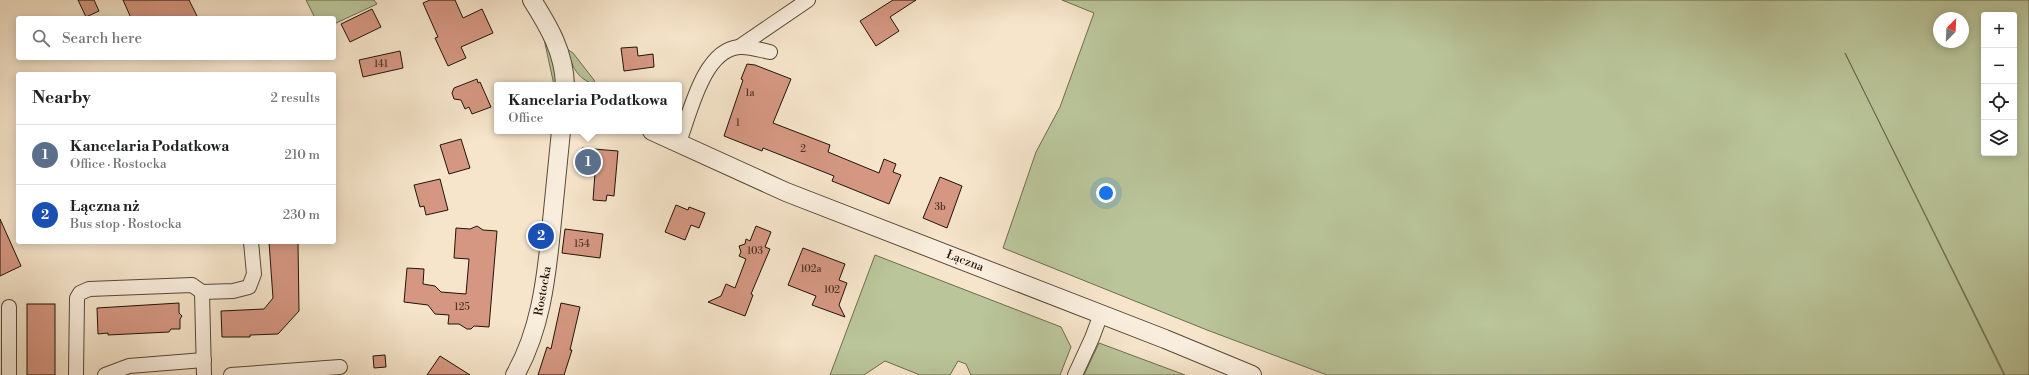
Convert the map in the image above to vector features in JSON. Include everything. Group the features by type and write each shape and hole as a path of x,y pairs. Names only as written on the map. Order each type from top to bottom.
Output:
{"street":[{"path":"532,0 549,26 558,47 564,66 565,82"},
{"path":"740,47 808,0"},
{"path":"679,142 708,67 721,54 728,49 740,47 770,52"},
{"name":"Rostocka","path":"515,375 531,341 541,305 547,270 561,134"},
{"name":"Łączna","path":"659,134 786,192 1101,314 1252,375"},
{"name":"Łączna","path":"666,134 679,142"},
{"path":"76,375 77,298 80,293 90,289 192,285 202,292 233,291 249,287 254,274 251,244"},
{"path":"202,292 204,375"},
{"path":"9,307 9,375"},
{"path":"1075,375 1101,314"},
{"path":"105,375 129,366 204,360"},
{"path":"231,375 340,367"}],"green space":[{"path":"306,0 374,0 377,4 336,23 336,16 314,16"},
{"path":"1062,0 2029,0 2029,375 2005,375 1845,53 2004,375 1327,375 1207,330 1003,248 1036,152 1060,107 1094,13"},
{"path":"544,39 553,57 557,82 553,82"},
{"path":"567,49 573,53 594,82 588,82 583,79 576,71"},
{"path":"875,255 1061,327 1071,347 1060,375 971,375 966,364 958,361 950,375 920,375 885,361 864,375 830,375"},
{"path":"1099,343 1185,375 1084,375"}],"building":[{"path":"78,0 94,0 99,11 86,16"},
{"path":"123,0 189,0 197,16 130,16"},
{"path":"430,0 455,0 463,18 482,9 493,33 461,47 466,58 448,66 435,38 438,37 423,3"},
{"path":"893,0 916,0 890,17 899,31 876,46 860,21"},
{"path":"372,9 381,27 350,42 341,24"},
{"path":"637,47 638,56 653,54 654,67 624,71 621,48"},
{"path":"400,51 403,68 363,77 359,60"},
{"path":"747,64 755,65 791,79 773,123 830,145 828,152 879,173 884,159 896,164 893,172 901,175 889,204 832,181 834,176 763,148 762,151 724,136"},
{"path":"477,79 478,83 480,82 491,107 472,114 469,107 465,109 461,100 454,99 452,93 454,88"},
{"path":"461,139 470,168 449,174 440,145"},
{"path":"582,148 618,151 614,196 607,195 606,201 593,200 595,173 580,171"},
{"path":"940,177 962,186 947,228 923,218"},
{"path":"440,179 448,210 426,215 424,206 420,207 414,185"},
{"path":"676,205 688,210 689,207 705,213 699,228 691,225 685,240 665,232"},
{"path":"0,219 21,266 0,276"},
{"path":"477,226 483,230 497,231 489,327 474,326 471,329 467,329 459,324 448,324 449,315 435,314 428,305 404,302 407,268 424,269 423,284 435,286 441,292 466,294 469,259 454,258 456,228 470,229"},
{"path":"756,226 771,232 765,247 770,249 751,294 753,295 745,316 708,302 721,296 726,284 735,288 746,259 739,256 741,252 739,246 745,244 746,239 750,241"},
{"path":"565,229 603,234 600,258 562,253"},
{"path":"269,244 298,244 299,311 278,334 250,335 250,337 222,337 221,311 264,309 273,298"},
{"path":"803,248 845,264 839,280 847,283 839,305 845,317 812,305 816,296 788,285"},
{"path":"179,303 179,313 182,316 180,319 180,329 171,329 169,332 108,335 108,333 98,334 97,308"},
{"path":"561,303 580,307 570,350 572,350 564,375 538,375 547,347 551,349"},
{"path":"27,304 55,304 55,375 27,375"},
{"path":"385,355 386,367 374,368 373,356"},
{"path":"440,356 470,375 427,375"}],"place":[{"name":"Kancelaria Podatkowa","path":"588,162"},
{"name":"Łączna nż","path":"541,236"}]}
